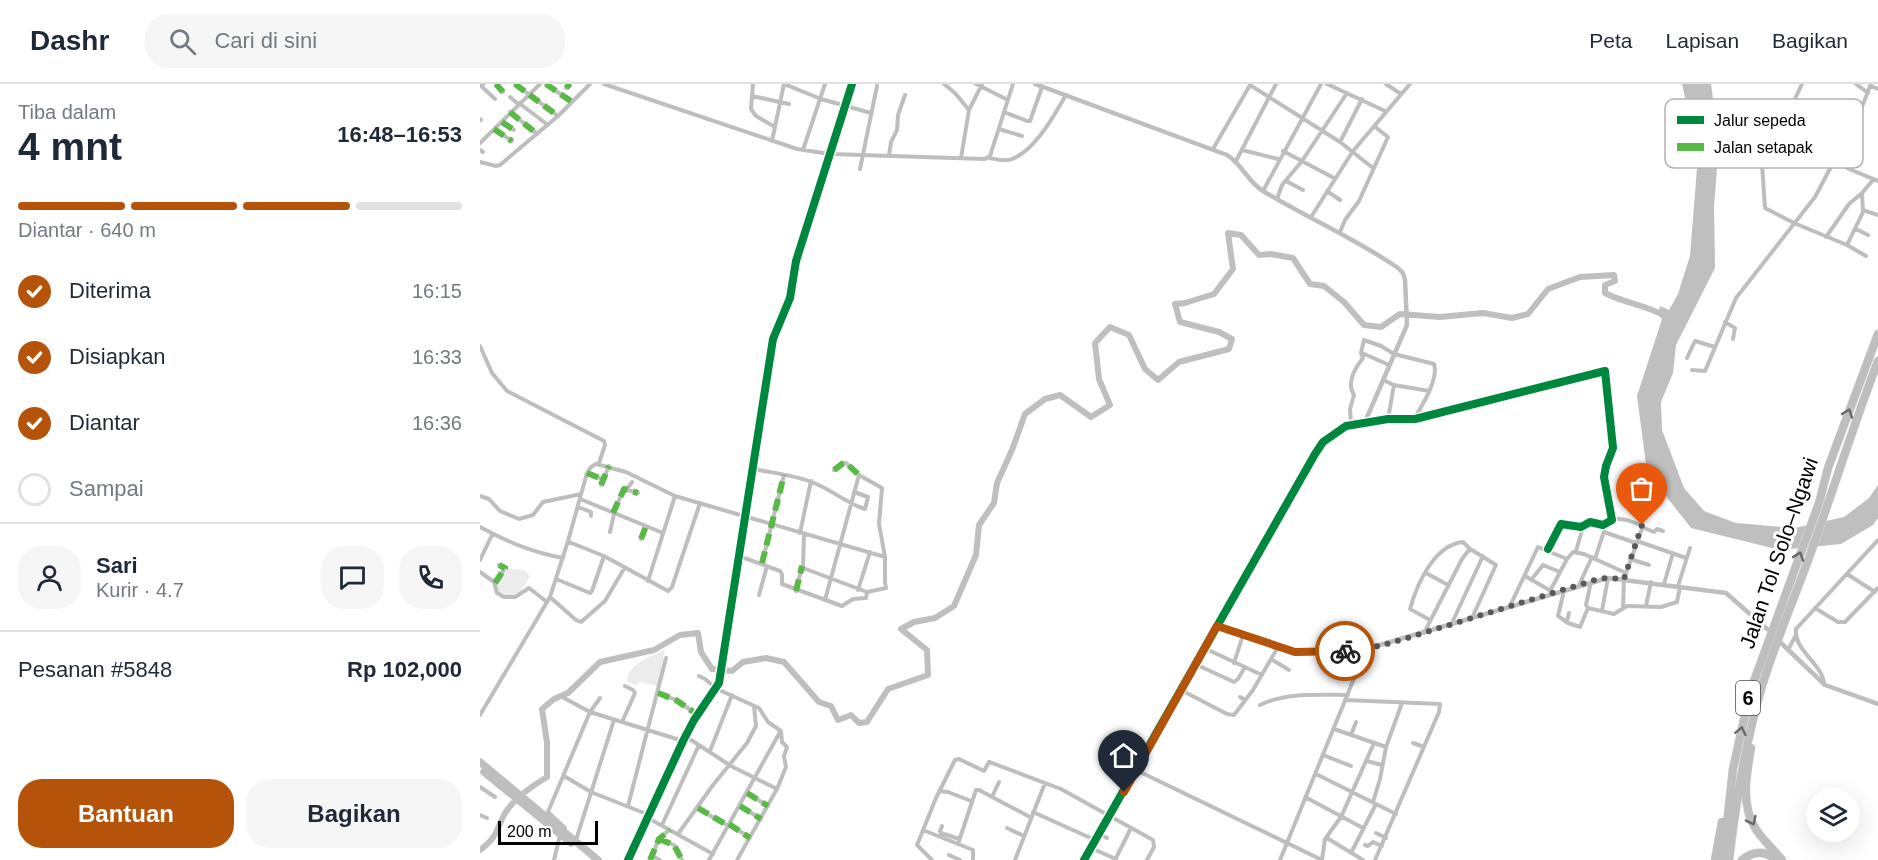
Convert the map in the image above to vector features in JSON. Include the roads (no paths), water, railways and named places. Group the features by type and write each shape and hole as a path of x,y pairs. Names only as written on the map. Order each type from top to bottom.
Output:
{"highway":[{"name":"Jalan Tol Solo–Ngawi","path":"1723,860 1730,789 1750,692 1819,503 1828,468 1878,334"},
{"name":"Jalan Tol Solo–Ngawi","path":"1729,860 1736,800 1757,702 1878,362"},
{"path":"1757,702 1746,782 1746,805 1753,825 1782,860"},
{"path":"480,762 591,860"},
{"path":"480,768 512,792"},
{"path":"1715,860 1730,789"},
{"path":"525,803 576,840 598,860"},
{"path":"1742,860 1757,853 1767,854 1776,860"}],"street":[{"path":"496,84 504,92"},
{"path":"515,84 558,116"},
{"path":"480,143 540,84"},
{"path":"546,84 572,102"},
{"path":"480,162 498,166 548,125 590,84"},
{"path":"604,84 803,150 830,154 1008,160 1017,156 1046,129 1066,95"},
{"path":"753,84 750,106 753,112 775,127"},
{"path":"772,141 784,84 821,99 871,112"},
{"path":"802,91 806,84"},
{"path":"803,150 825,84"},
{"path":"628,860 684,739 717,689 773,339 790,298 795,266 852,84"},
{"path":"944,84 969,110"},
{"path":"989,158 1013,84"},
{"path":"1035,84 1213,149 1236,161 1263,191 1340,232 1400,270 1405,280 1406,327 1365,422"},
{"path":"1236,161 1276,84"},
{"path":"1263,191 1278,159 1321,84"},
{"path":"1327,84 1385,111"},
{"path":"1386,84 1401,94"},
{"path":"1311,217 1353,151 1410,84"},
{"path":"1795,99 1802,84"},
{"path":"1856,84 1868,93"},
{"path":"482,85 495,99"},
{"path":"961,158 969,110 980,85 1008,100"},
{"path":"1213,149 1250,85 1340,142 1373,168"},
{"path":"1863,103 1871,85 1878,89"},
{"path":"860,169 878,86"},
{"path":"1004,112 1027,122 1030,121 1042,87"},
{"path":"1277,199 1281,187 1302,162 1347,93"},
{"path":"889,156 904,95"},
{"path":"752,96 789,104"},
{"path":"510,97 548,125"},
{"path":"1340,142 1362,99"},
{"path":"510,112 537,134"},
{"path":"502,122 514,130"},
{"path":"1340,232 1359,201 1389,136 1374,126"},
{"path":"494,129 512,141"},
{"path":"999,129 1022,136"},
{"path":"1242,150 1278,159"},
{"path":"1283,151 1334,178"},
{"path":"1762,168 1765,208 1794,224 1847,245 1866,256"},
{"path":"1692,370 1705,371 1739,293 1815,197 1831,168"},
{"path":"1826,237 1849,204 1875,181 1848,168"},
{"path":"1286,181 1304,190"},
{"path":"1327,191 1340,200"},
{"path":"1847,245 1856,230 1863,210 1862,193"},
{"path":"1863,210 1878,215"},
{"path":"1856,230 1868,235"},
{"path":"1725,322 1735,328 1733,339"},
{"path":"1351,424 1350,409 1354,395 1350,387 1355,368 1363,358 1361,352 1364,340 1394,354 1434,364 1435,370 1430,391 1415,419"},
{"path":"1687,358 1695,341 1715,347"},
{"path":"480,346 492,373 507,391 603,441 605,445 599,463"},
{"path":"1361,352 1389,365"},
{"path":"1084,860 1319,446 1338,430 1351,424 1365,422 1415,419 1605,371 1613,448 1604,477 1611,522 1606,524 1589,522 1582,526 1560,525 1548,549"},
{"path":"1383,380 1394,385 1430,391"},
{"path":"1388,419 1394,385"},
{"path":"480,715 550,597 587,473 591,467 599,463 675,495 885,557"},
{"path":"802,566 858,590 867,592 886,588 885,557 879,524 883,490 859,475 846,463 834,470"},
{"path":"601,485 609,466"},
{"path":"753,469 811,481 850,504 865,509 868,497 854,492"},
{"path":"587,473 602,479"},
{"path":"759,595 784,475"},
{"path":"825,600 859,475"},
{"path":"796,591 802,566 802,533 811,481"},
{"path":"610,532 620,495 632,482"},
{"path":"627,489 638,493"},
{"path":"480,496 489,499 498,510 519,519 533,515 543,502 581,494"},
{"path":"648,581 675,495"},
{"path":"580,499 663,533"},
{"path":"568,541 604,556 667,591 671,589 700,503"},
{"path":"578,507 591,512 591,516"},
{"path":"1612,518 1634,522 1654,532 1657,529 1663,531"},
{"path":"1579,585 1593,558 1606,524"},
{"path":"641,539 646,526"},
{"path":"1552,592 1560,572 1572,552 1576,551 1582,526"},
{"path":"480,527 518,547 562,558"},
{"path":"1623,608 1624,579 1642,527"},
{"path":"1604,532 1686,558"},
{"path":"480,560 492,535"},
{"path":"1788,650 1798,626 1878,540"},
{"path":"1430,620 1410,609 1426,573 1438,554 1463,542 1472,550 1496,563 1472,618"},
{"path":"1510,607 1538,546 1568,559"},
{"path":"1588,608 1614,614 1623,608 1632,606 1664,607 1675,603 1678,600 1679,586 1690,548"},
{"path":"1423,633 1462,559 1467,552 1472,550"},
{"path":"1576,551 1626,573"},
{"path":"858,590 870,552"},
{"path":"1664,584 1673,553"},
{"path":"556,579 590,593 604,556"},
{"path":"739,556 781,572 781,584 844,606 855,598 866,599 867,592"},
{"path":"1451,625 1483,556"},
{"path":"1630,559 1649,566"},
{"path":"495,583 505,567 499,564"},
{"path":"1531,580 1543,565 1560,572"},
{"path":"550,597 581,622 604,601 625,567"},
{"path":"480,572 495,583 497,592 501,596 511,598 529,588 547,602"},
{"path":"1426,573 1448,585"},
{"path":"1815,608 1836,621 1843,622 1854,614 1876,590 1847,574"},
{"path":"1525,576 1552,592"},
{"path":"1217,626 1298,652 1366,649 1510,607 1552,592 1608,578 1726,593 1767,629"},
{"path":"1602,611 1608,578"},
{"path":"1565,590 1558,616 1580,627 1588,608 1586,605 1591,582"},
{"path":"1646,606 1652,582"},
{"path":"1568,621 1569,613"},
{"path":"1234,663 1243,635"},
{"path":"1796,635 1821,674 1824,684"},
{"path":"1780,642 1824,684 1878,704"},
{"path":"1181,690 1232,716 1236,714 1262,675 1278,647"},
{"path":"1204,648 1262,675"},
{"path":"1280,860 1366,649"},
{"path":"628,806 666,658"},
{"path":"1271,659 1289,670"},
{"path":"1196,664 1234,682 1245,667"},
{"path":"1808,670 1813,664"},
{"path":"699,676 717,689 754,706 761,711 768,722 781,731"},
{"path":"622,722 635,693 625,686"},
{"path":"658,693 676,700 698,715"},
{"path":"710,751 732,695"},
{"path":"1260,705 1268,701 1302,696 1440,704 1439,712 1375,860"},
{"path":"1240,697 1245,700"},
{"path":"564,698 590,712 699,745 731,766 777,789"},
{"path":"600,698 590,712 548,813 576,840 614,720"},
{"path":"1351,853 1374,803 1386,747 1402,703"},
{"path":"678,834 713,785 731,766 753,733 756,726 754,706"},
{"path":"1351,735 1356,722"},
{"path":"1334,729 1386,747"},
{"path":"709,860 781,731"},
{"path":"737,860 768,806 787,766 784,756 787,747 782,742 781,731"},
{"path":"1136,770 1322,860 1327,838 1341,817 1374,743"},
{"path":"1413,743 1424,747"},
{"path":"662,825 699,745"},
{"path":"1323,755 1351,766"},
{"path":"932,860 917,845 939,791 957,759 984,771 989,762 1072,794 1154,842 1147,860"},
{"path":"1367,761 1382,765"},
{"path":"1316,774 1396,814"},
{"path":"564,776 591,792 649,816 712,854"},
{"path":"992,797 999,782"},
{"path":"1015,860 1045,783"},
{"path":"480,787 495,797"},
{"path":"959,841 970,801 977,790 1095,840"},
{"path":"939,791 948,792 970,801"},
{"path":"747,793 768,806"},
{"path":"1307,798 1363,828"},
{"path":"740,806 761,819"},
{"path":"698,808 750,838"},
{"path":"480,815 487,818"},
{"path":"942,826 941,833 973,850 973,860"},
{"path":"1007,828 1024,836"},
{"path":"1091,848 1116,859 1131,828"},
{"path":"660,860 651,858 659,839 670,830"},
{"path":"922,830 959,841"},
{"path":"1099,833 1107,838"},
{"path":"1376,833 1386,838"},
{"path":"554,860 560,834"},
{"path":"1327,838 1363,860"},
{"path":"659,839 674,845 681,860"},
{"path":"1365,845 1368,846 1373,842 1382,846"},
{"path":"949,855 960,860"}],"waterway":[{"path":"480,850 493,838 512,804 547,777 547,743 542,709 554,699 568,693 600,662 654,650 680,635 698,633 701,652 712,669 732,671 743,662 766,658 784,662 819,702 831,706 838,720 851,715 859,723 867,722 888,689 928,675 927,650 901,629 914,622 935,618 954,606 976,555 979,525 994,503 997,483 1025,414 1045,399 1060,395 1091,417 1110,405 1099,379 1095,343 1110,327 1129,335 1145,369 1158,380 1179,362 1229,349 1232,339 1219,332 1180,322 1175,304 1214,294 1233,269 1228,233 1241,235 1259,255 1271,254 1293,258 1310,284 1324,286 1344,302 1364,325 1381,327 1400,314 1440,317 1483,313 1512,318 1528,314 1548,289 1580,277 1614,275 1615,281 1605,285 1605,293 1665,316"}]}
